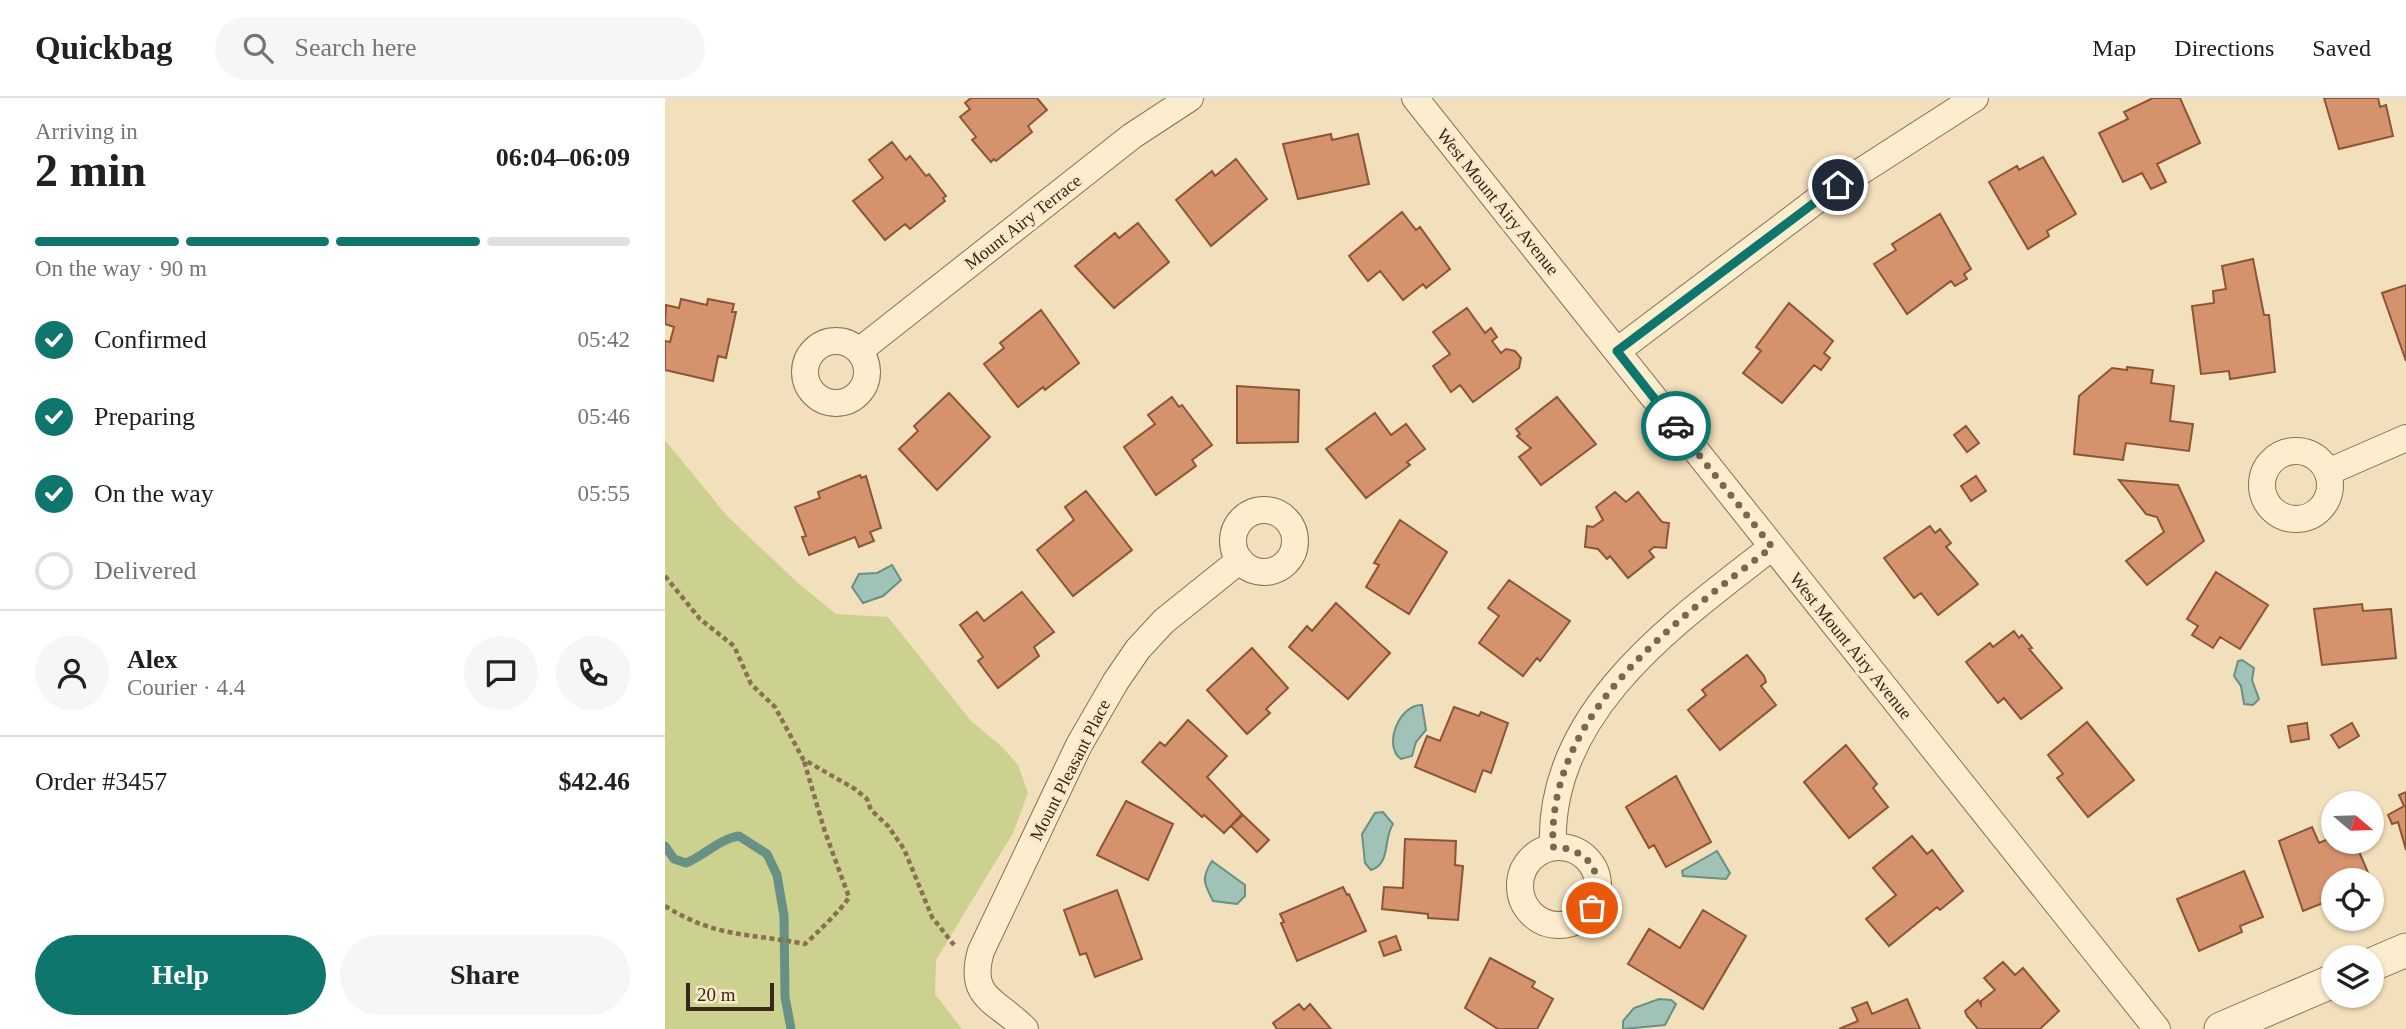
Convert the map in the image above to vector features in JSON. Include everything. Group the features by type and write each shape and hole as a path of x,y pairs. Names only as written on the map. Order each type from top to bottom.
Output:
{"street":[{"name":"Mount Airy Terrace","path":"859,351 1132,136 1190,98"},
{"name":"West Mount Airy Avenue","path":"1415,98 2157,1029"},
{"path":"1617,351 1821,197 1975,98"},
{"path":"2327,472 2406,438"},
{"path":"1553,847 1552,818 1563,773 1583,733 1611,690 1643,653 1772,547"},
{"name":"Mount Pleasant Place","path":"976,981 981,951 1079,745 1116,681 1138,649 1164,621 1240,560"},
{"path":"2384,959 2406,950"},
{"path":"976,981 980,991 1025,1029"},
{"path":"2221,1029 2321,986"}],"path":[{"path":"665,576 700,619 734,646 751,684 775,707 803,759 849,897 845,906 830,916 805,944 708,928 688,921 665,906"},
{"path":"803,759 855,789 867,799 871,810 888,826 904,849 932,917 955,945 976,981"}],"green space":[{"path":"665,440 727,516 799,584 836,614 888,617 971,721 1001,746 1018,765 1028,793 1013,833 936,960 935,994 962,1029 665,1029"}],"water":[{"path":"892,565 901,580 883,596 863,603 852,587 859,574 877,573"},
{"path":"2242,660 2254,668 2252,680 2259,699 2253,705 2244,704 2241,686 2234,676 2238,661"},
{"path":"1422,705 1426,730 1416,742 1412,756 1401,759 1393,745 1396,726 1407,711"},
{"path":"1383,812 1393,824 1384,857 1377,867 1371,870 1365,863 1362,834 1375,813"},
{"path":"1717,851 1730,873 1726,879 1683,876 1682,871"},
{"path":"1212,861 1245,885 1245,896 1237,904 1213,901 1205,882"},
{"path":"1659,999 1671,1000 1676,1004 1665,1025 1623,1029 1623,1021 1634,1008"}],"building":[{"path":"971,98 1037,98 1047,110 1028,126 1032,132 996,161 994,159 991,162 972,140 976,137 960,117 970,109 965,103"},
{"path":"2153,98 2180,98 2200,143 2157,164 2166,182 2151,189 2142,173 2123,182 2099,133 2128,119 2124,112"},
{"path":"2324,98 2378,98 2380,107 2386,105 2393,136 2339,149"},
{"path":"1331,134 1332,140 1358,134 1369,184 1298,199 1283,144"},
{"path":"892,142 906,160 910,156 926,176 929,174 946,196 943,198 945,201 910,229 905,224 885,240 853,201 883,178 869,160"},
{"path":"2043,157 2076,214 2047,231 2049,236 2028,249 1989,182 2017,166 2019,170"},
{"path":"1236,159 1267,199 1211,246 1176,200 1212,171 1215,176"},
{"path":"1402,212 1416,230 1420,227 1450,269 1426,288 1423,284 1403,300 1380,271 1368,281 1349,256"},
{"path":"1940,214 1971,269 1964,274 1967,279 1955,286 1951,281 1907,314 1874,264 1896,250 1892,244"},
{"path":"1138,223 1169,262 1114,308 1075,266 1115,233 1119,238"},
{"path":"2253,259 2264,315 2269,315 2275,372 2230,379 2229,371 2201,374 2192,306 2214,303 2213,291 2226,289 2222,266"},
{"path":"2406,285 2406,361 2382,293"},
{"path":"681,299 707,305 708,299 734,304 732,312 736,312 726,358 718,356 713,381 665,370 665,341 670,342 674,327 665,324 666,305 679,308"},
{"path":"1789,303 1833,341 1824,353 1830,358 1821,370 1814,365 1782,403 1743,373 1761,351 1756,347"},
{"path":"1467,308 1485,333 1491,328 1497,337 1492,341 1501,353 1506,349 1515,351 1521,358 1519,368 1473,402 1460,385 1451,392 1433,366 1450,354 1433,332"},
{"path":"1041,310 1079,363 1018,407 984,364 1004,348 1000,343"},
{"path":"2127,367 2153,370 2151,383 2174,386 2170,421 2193,424 2189,451 2126,443 2123,460 2074,454 2079,396 2112,368 2127,370"},
{"path":"1237,386 1299,390 1298,442 1237,443"},
{"path":"949,393 990,437 937,490 899,449 918,431 914,426"},
{"path":"1172,397 1179,407 1182,405 1212,445 1192,460 1196,466 1156,495 1124,447 1155,424 1148,415"},
{"path":"1557,397 1596,444 1541,485 1519,457 1531,448 1517,436 1520,434 1516,429"},
{"path":"1375,413 1391,435 1406,424 1425,449 1407,462 1410,465 1366,498 1326,449"},
{"path":"1966,426 1979,443 1967,452 1954,435"},
{"path":"860,475 861,478 866,476 881,528 870,532 874,541 859,547 855,537 809,555 802,537 806,536 795,507 820,498 818,492"},
{"path":"1976,476 1986,491 1971,501 1961,486"},
{"path":"2119,480 2178,485 2204,541 2147,585 2126,561 2164,532 2157,517 2146,514"},
{"path":"1086,491 1132,550 1073,596 1037,550 1074,520 1065,507"},
{"path":"1615,492 1626,502 1638,492 1662,522 1669,523 1666,548 1654,547 1649,551 1654,557 1628,578 1610,556 1607,559 1598,549 1585,547 1587,526 1593,527 1603,520 1596,507"},
{"path":"1400,520 1447,552 1409,614 1366,587 1379,565 1374,563"},
{"path":"1930,526 1935,533 1940,529 1951,543 1946,547 1978,584 1938,615 1921,593 1914,598 1884,558"},
{"path":"2216,572 2268,605 2240,649 2220,637 2213,648 2192,635 2198,626 2187,619"},
{"path":"1509,580 1570,621 1540,661 1537,658 1523,676 1479,643 1499,616 1488,608"},
{"path":"1022,592 1054,632 1034,647 1039,656 998,688 978,661 983,657 960,625 977,612 984,621"},
{"path":"1336,603 1390,653 1348,699 1289,647 1307,626 1312,631"},
{"path":"2362,604 2363,611 2391,609 2396,658 2322,665 2314,609"},
{"path":"2014,631 2019,638 2022,635 2032,648 2029,649 2062,688 2021,719 2004,698 1998,703 1966,662 1990,643 1993,647"},
{"path":"1252,648 1288,688 1266,709 1270,713 1247,734 1207,690"},
{"path":"1747,655 1764,676 1766,682 1761,686 1776,705 1720,750 1688,710 1706,695 1702,690"},
{"path":"1454,707 1479,716 1481,712 1508,723 1491,773 1483,770 1475,792 1415,767 1427,736 1440,741"},
{"path":"1188,720 1227,756 1207,777 1242,814 1224,833 1204,815 1202,817 1142,762 1160,742 1165,746"},
{"path":"2087,722 2134,780 2088,817 2057,778 2063,774 2048,755"},
{"path":"2307,723 2309,739 2291,742 2288,726"},
{"path":"2352,723 2359,736 2339,748 2331,735"},
{"path":"1846,745 1877,784 1873,788 1888,807 1849,838 1804,782"},
{"path":"1676,776 1711,842 1666,867 1654,845 1649,848 1626,807"},
{"path":"2406,792 2406,850 2398,822 2392,824 2388,815 2404,806 2399,795"},
{"path":"1126,801 1173,824 1148,880 1097,855"},
{"path":"1243,815 1269,840 1257,852 1231,826"},
{"path":"2312,827 2319,843 2321,842 2321,854 2360,854 2366,868 2321,868 2321,904 2303,911 2279,841"},
{"path":"1912,836 1927,854 1932,850 1963,891 1940,910 1937,907 1889,946 1866,919 1896,895 1873,868"},
{"path":"1405,839 1456,841 1455,865 1463,866 1458,920 1428,918 1428,914 1382,909 1384,887 1403,888"},
{"path":"2244,871 2263,917 2240,926 2242,932 2199,951 2177,899"},
{"path":"1343,887 1366,931 1297,961 1281,923 1284,922 1280,914"},
{"path":"1117,890 1142,959 1095,977 1086,953 1080,955 1064,910"},
{"path":"1703,910 1746,936 1703,1009 1628,964 1649,929 1680,948"},
{"path":"1396,936 1401,950 1384,956 1379,942"},
{"path":"1490,958 1535,982 1532,987 1553,999 1537,1029 1498,1029 1465,1008"},
{"path":"2003,962 2015,975 2023,968 2059,1011 2040,1029 1978,1029 1967,1016 1965,1011 1978,1000 1981,1005 1981,1001 1995,990 1984,978"},
{"path":"1907,999 1920,1029 1839,1029 1858,1021 1852,1008 1867,1002 1872,1014"},
{"path":"1299,1004 1304,1010 1310,1004 1331,1029 1277,1029 1273,1023"}],"waterway":[{"path":"665,846 674,859 686,863 725,840 739,836 767,854 777,875 784,916 785,997 791,1029"}],"way so far":[{"path":"1592,908 1599,883 1589,860 1579,852 1553,847 1552,818 1563,773 1583,733 1611,690 1643,653 1772,547 1676,426"}],"route":[{"path":"1676,426 1617,351 1746,251 1838,185"}]}
